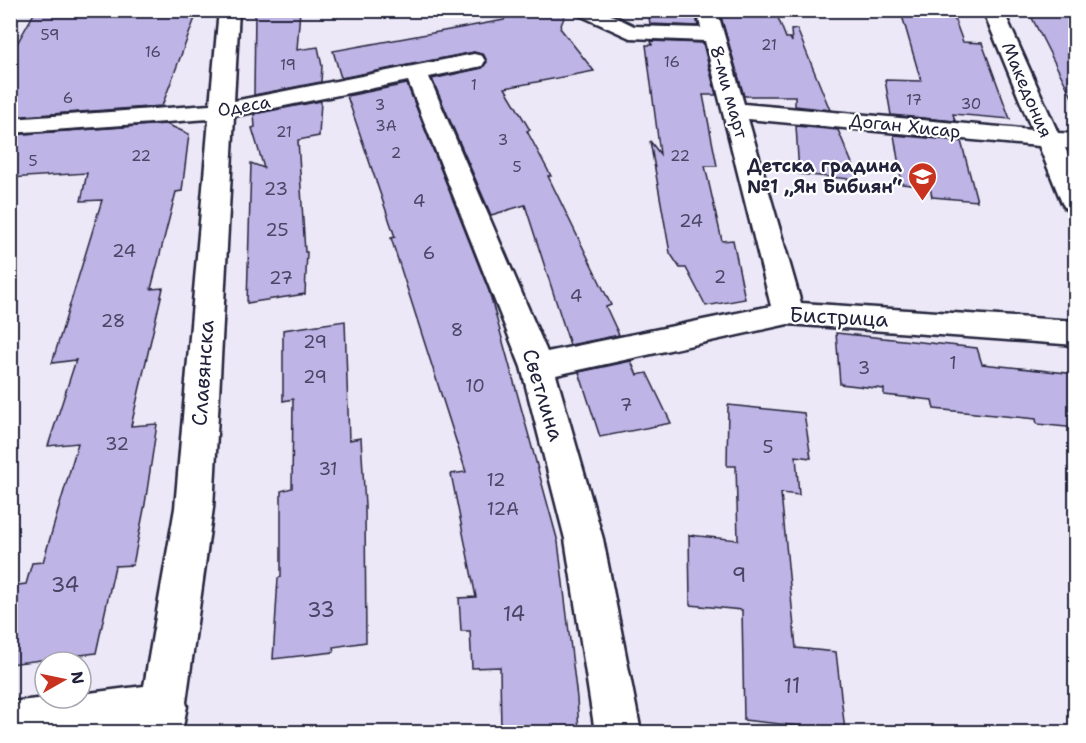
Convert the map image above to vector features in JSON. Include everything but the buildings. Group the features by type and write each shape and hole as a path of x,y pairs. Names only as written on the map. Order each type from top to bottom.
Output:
{"street":[{"name":"Славянска","path":"162,719 194,507 229,10"},
{"path":"584,10 630,32 710,23"},
{"name":"Македония","path":"993,10 1076,202"},
{"name":"8-ми март","path":"710,23 788,313"},
{"name":"Одеса","path":"10,126 221,111 474,62"},
{"name":"Светлина","path":"416,72 537,367 584,539 618,732"},
{"name":"Доган Хисар","path":"735,110 1076,142"},
{"name":"Бистрица","path":"537,367 788,313 1076,333"},
{"path":"10,725 162,719"}],"place":[{"name":"Детска градина №1 „Ян Бибиян“","path":"923,202"}]}
